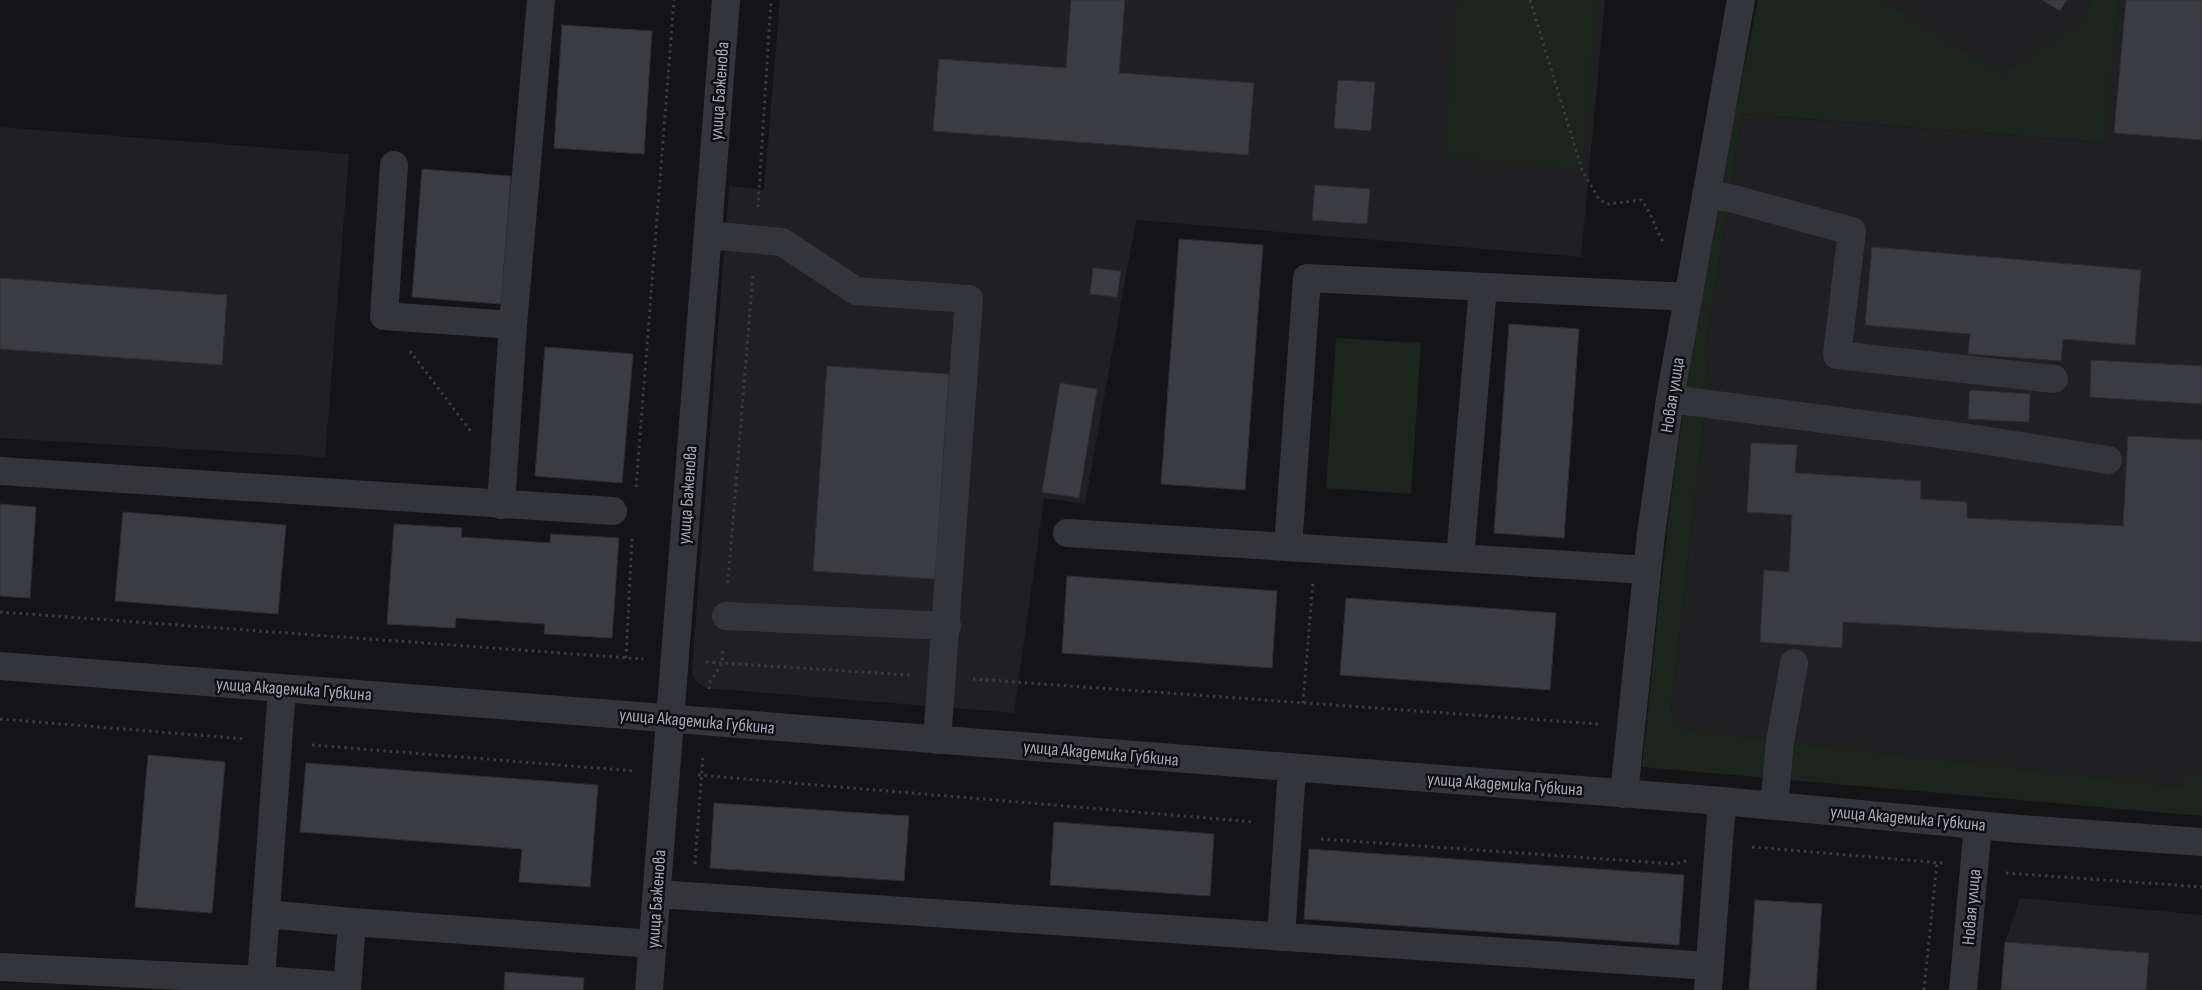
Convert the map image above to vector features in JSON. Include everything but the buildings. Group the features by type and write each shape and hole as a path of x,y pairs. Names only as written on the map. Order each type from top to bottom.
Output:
{"street":[{"path":"501,505 513,325 541,0"},
{"name":"улица Баженова","path":"649,990 726,0"},
{"name":"Новая улица","path":"1624,794 1648,570 1670,400 1741,0"},
{"path":"394,165 384,316 513,325"},
{"path":"1706,195 1730,198 1852,231 1837,355 2054,379"},
{"path":"708,235 782,242 856,291 969,299 947,626 937,740"},
{"path":"1288,547 1306,278 1483,287 1690,290"},
{"path":"1460,558 1483,287"},
{"path":"1670,400 1970,438 2108,460"},
{"path":"0,470 613,511"},
{"path":"1066,533 1648,570"},
{"path":"726,616 947,626"},
{"path":"1774,806 1780,742 1794,663"},
{"name":"улица Академика Губкина","path":"0,666 1722,801 1978,825 2202,842"},
{"path":"261,980 282,688"},
{"path":"1281,937 1292,768"},
{"path":"656,894 1281,937 1709,978 1722,801"},
{"name":"Новая улица","path":"1963,990 1978,825"},
{"path":"266,914 653,944"},
{"path":"0,967 261,980 347,988 352,922"}],"path":[{"path":"635,495 674,0"},
{"path":"692,896 710,682 722,663 755,240 771,0"},
{"path":"1530,0 1582,170 1599,199 1607,204 1641,200 1646,206 1655,229 1690,290"},
{"path":"384,316 473,434"},
{"path":"626,658 632,534"},
{"path":"1303,703 1315,549"},
{"path":"0,612 626,658 943,677 1631,727"},
{"path":"0,719 1264,823 1311,839 1675,864 1732,846 1937,862 2012,874 2202,886"},
{"path":"1924,990 1937,862"}],"shaded area":[{"path":"780,0 1605,0 1581,257 1136,220 1085,504 1044,498 1014,713 706,688 693,677 692,668 729,186 764,190"},
{"path":"1457,0 1597,0 1582,170 1443,157"},
{"path":"1758,0 1883,0 2002,73 2079,22 2093,0 2118,0 2106,143 1742,114 1705,353 1709,377 1671,709 1685,730 2182,787 2184,773 2202,775 2202,816 1642,767 1677,451 1718,203"},
{"path":"1883,0 2093,0 2079,22 2002,73"},
{"path":"2118,0 2202,0 2202,775 2184,773 2182,787 1685,730 1671,709 1709,377 1705,353 1742,114 2105,143"},
{"path":"0,127 349,154 325,457 0,438"},
{"path":"1336,338 1421,343 1411,494 1326,488"},
{"path":"2020,898 2202,915 2202,990 2001,990 2005,942"}]}
